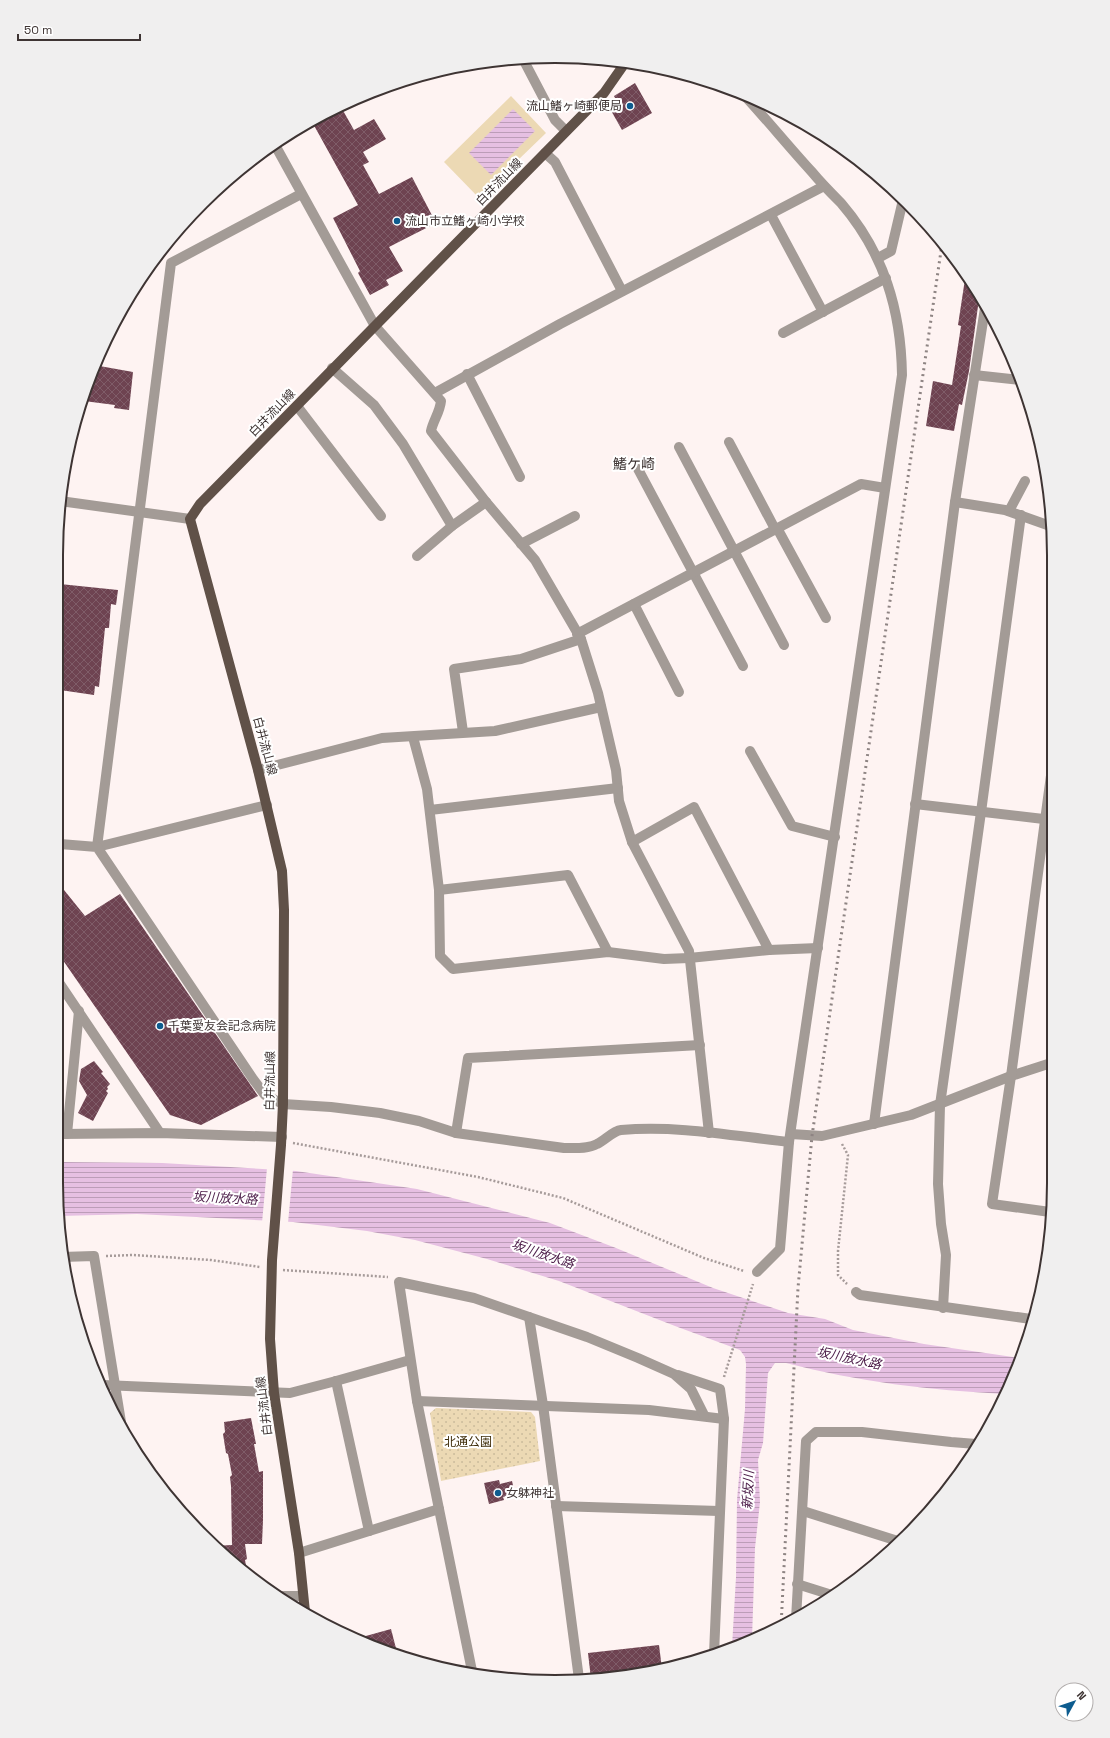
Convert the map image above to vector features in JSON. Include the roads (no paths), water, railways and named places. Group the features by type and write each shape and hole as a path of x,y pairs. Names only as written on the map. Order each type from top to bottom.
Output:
{"main road":[{"name":"白井流山線","path":"304,1606 299,1553 274,1393 270,1339 271,1264 282,1141 283,1104 284,910 282,871 258,770 190,519 200,504 297,406 332,368 604,93 622,67"}],"street":[{"path":"526,64 555,120 566,131"},
{"path":"753,104 841,204 878,258 886,278 898,319 902,374 790,1138 780,1249 757,1272"},
{"path":"277,149 375,326 441,401 440,408 432,423 431,431 486,502 535,560 579,637 601,707 616,770 619,801 632,842 689,951 709,1133"},
{"path":"545,153 555,162 622,291"},
{"path":"435,393 467,374 622,291 771,215 824,186"},
{"path":"301,194 171,263 97,846 265,1096 283,1104 331,1107 380,1113 419,1121 456,1133 564,1148 582,1148 596,1145 618,1130 648,1128 790,1138 822,1136 836,1131 910,1115 940,1105 1011,1076 1047,1064"},
{"path":"878,258 891,252 902,206"},
{"path":"771,215 823,312"},
{"path":"783,333 886,278"},
{"path":"874,1124 955,502 984,314"},
{"path":"332,368 374,404 403,444 452,526"},
{"path":"467,374 520,477"},
{"path":"974,375 1015,379"},
{"path":"297,406 380,516"},
{"path":"729,442 826,618"},
{"path":"679,446 784,645"},
{"path":"638,469 743,666"},
{"path":"1009,511 1025,481"},
{"path":"463,732 454,669 521,659 579,637 634,604 733,550 861,484 885,488"},
{"path":"66,502 190,519"},
{"path":"417,556 452,526 486,502"},
{"path":"955,502 1009,511 1046,524"},
{"path":"943,1308 946,1255 941,1224 938,1184 940,1105 1021,515"},
{"path":"521,544 575,516"},
{"path":"634,604 679,692"},
{"path":"258,770 382,738 495,731 601,707"},
{"path":"413,737 427,789 430,810 439,890 440,956 453,969 608,952 664,959 770,950 818,948"},
{"path":"750,751 792,826 835,837"},
{"path":"430,810 618,788"},
{"path":"915,804 1047,820"},
{"path":"63,844 97,846 267,805"},
{"path":"632,842 694,807 770,950"},
{"path":"1046,1211 992,1204 1047,827"},
{"path":"439,890 568,875 608,952"},
{"path":"63,988 160,1133"},
{"path":"79,1011 64,1134 160,1133 282,1141"},
{"path":"456,1133 468,1058 700,1045"},
{"path":"69,1257 94,1256 120,1411"},
{"path":"471,1668 438,1509 410,1360 399,1282 474,1298 587,1337 674,1374 720,1389 724,1419 714,1649"},
{"path":"856,1292 860,1295 943,1308 1028,1319"},
{"path":"529,1317 543,1405 578,1674"},
{"path":"107,1385 274,1393 290,1392 336,1381 410,1360"},
{"path":"674,1374 691,1390 704,1416"},
{"path":"336,1381 370,1531"},
{"path":"418,1401 650,1410 724,1419"},
{"path":"796,1612 806,1441 816,1432 862,1432 972,1444"},
{"path":"556,1506 719,1511"},
{"path":"299,1553 438,1509"},
{"path":"803,1511 894,1540"},
{"path":"797,1584 826,1593"},
{"path":"288,1596 303,1596"}],"water":[{"path":"513,109 535,131 491,175 469,153"},
{"path":"63,1162 162,1163 296,1171 417,1189 550,1223 616,1248 713,1288 788,1313 825,1319 853,1330 924,1344 1015,1357 999,1394 894,1384 813,1370 786,1363 775,1363 768,1373 763,1443 758,1460 760,1502 755,1548 752,1634 732,1642 736,1577 737,1500 745,1409 746,1364 745,1357 740,1350 559,1281 487,1259 415,1240 367,1231 293,1222 137,1214 64,1216"}],"railway":[{"path":"781,1620 798,1288 812,1136 941,250"}],"place":[{"name":"流山鰭ヶ崎郵便局","path":"630,106"},
{"name":"流山市立鰭ヶ崎小学校","path":"397,221"},
{"name":"千葉愛友会記念病院","path":"160,1026"},
{"name":"女躰神社","path":"498,1493"}],"district":[{"name":"鰭ケ崎","path":"634,464"}],"water label":[{"name":"坂川放水路","path":"225,1198"},
{"name":"坂川放水路","path":"543,1254"},
{"name":"坂川放水路","path":"849,1358"},
{"name":"新坂川","path":"748,1490"}],"park label":[{"name":"北通公園","path":"468,1442"}]}
